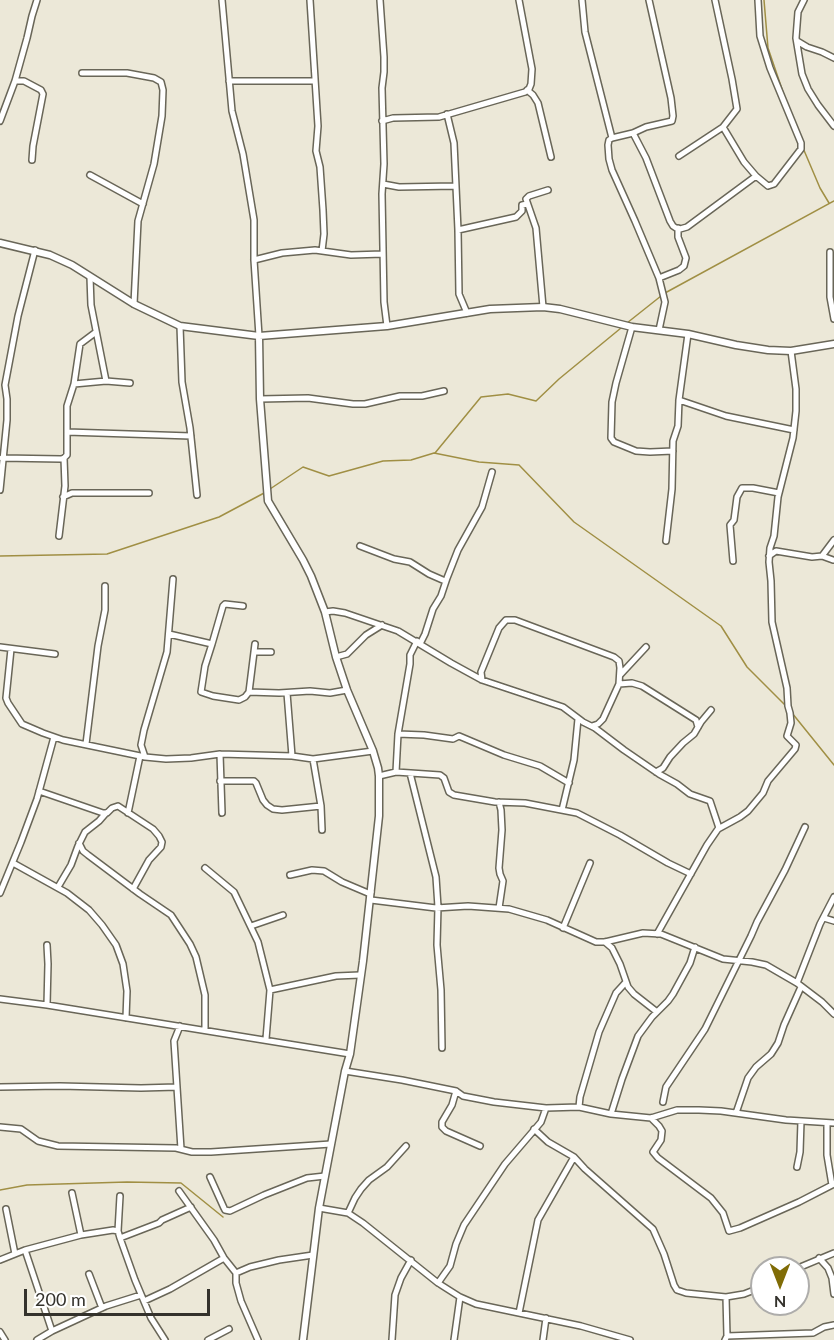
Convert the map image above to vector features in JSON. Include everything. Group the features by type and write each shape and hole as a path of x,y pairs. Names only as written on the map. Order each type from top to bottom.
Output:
{"street":[{"path":"0,120 15,81 37,0"},
{"path":"222,0 232,111 243,154 254,220 260,399 268,501 303,560 325,612 336,657 347,690 373,751 379,776 380,816 350,1054 319,1208 303,1340"},
{"path":"310,0 318,126 316,151 320,167 323,210 322,251"},
{"path":"380,0 384,57 382,88 383,254 387,326"},
{"path":"382,122 393,118 439,117 521,94 527,90 531,84 532,69 519,0"},
{"path":"582,0 585,32 612,138"},
{"path":"649,0 671,98 672,121 612,138 608,145 612,170 659,278 664,300 658,330"},
{"path":"679,156 723,127 737,109 715,0"},
{"path":"723,127 738,153 766,185 774,184 801,149 801,143 770,68 760,36 758,0"},
{"path":"804,0 798,12 796,40 802,74 808,89 834,126"},
{"path":"796,40 834,58"},
{"path":"82,73 127,73 154,78 161,82 164,94 151,178 137,228 134,304"},
{"path":"15,81 24,81 41,90 43,94 32,160"},
{"path":"229,81 315,81"},
{"path":"527,90 538,103 551,158"},
{"path":"0,99 8,101"},
{"path":"447,114 454,143 459,294 467,313"},
{"path":"633,133 646,158 670,221 678,228 687,227 756,176"},
{"path":"90,175 143,204"},
{"path":"383,184 399,188 455,186"},
{"path":"543,308 536,228 526,197 548,190"},
{"path":"458,230 516,217 522,211 522,205 527,204"},
{"path":"659,278 684,266 686,258 678,237 678,228"},
{"path":"0,243 34,250 72,265 134,304 180,326 259,336 387,326 490,309 543,308 560,309 615,324 688,334 768,350 791,351 834,344"},
{"path":"0,490 7,409 5,385 34,250"},
{"path":"255,260 282,253 322,251 351,255 383,254"},
{"path":"830,252 830,297 834,319"},
{"path":"90,277 91,305 106,381"},
{"path":"180,326 182,382 191,436 197,495"},
{"path":"632,327 614,392 610,438 636,451 673,450"},
{"path":"59,536 64,458 67,454 67,406 74,384 80,344 96,332"},
{"path":"666,541 672,489 673,441 678,426 679,400 688,334"},
{"path":"657,934 719,828 748,811 796,746 788,736 791,723 788,688 772,622 769,556 774,536 776,508 794,430 797,402 791,351"},
{"path":"74,384 106,381 130,383"},
{"path":"260,399 308,398 365,404 400,396 422,396 444,391"},
{"path":"679,400 726,416 794,430"},
{"path":"67,432 191,436"},
{"path":"2,458 64,458"},
{"path":"396,772 398,734 410,655 425,634 458,550 482,507 492,472"},
{"path":"733,561 730,525 734,520 737,498 742,488 779,493"},
{"path":"63,497 72,493 149,494"},
{"path":"822,556 834,540"},
{"path":"771,544 776,551"},
{"path":"360,546 394,559 410,562 445,581"},
{"path":"827,549 833,560"},
{"path":"769,556 776,551 812,557 822,556 833,560"},
{"path":"128,813 147,720 167,652 173,579"},
{"path":"86,744 98,646 105,610 105,586"},
{"path":"243,606 225,604 223,606 204,666 201,692 239,700 245,697 249,692 255,644"},
{"path":"325,612 345,613 398,631 482,680 563,707 580,722 592,726 690,794 710,801 719,828"},
{"path":"482,680 481,672 500,628 506,620 510,619 614,657 619,661 619,684 603,719 592,726"},
{"path":"336,657 347,654 366,635 382,626"},
{"path":"169,634 212,644"},
{"path":"0,647 55,654"},
{"path":"620,675 646,647"},
{"path":"10,649 6,698 8,703 22,724 54,737 139,756 165,759 220,754 292,756 313,759 373,751"},
{"path":"255,652 271,652"},
{"path":"474,675 481,672"},
{"path":"619,684 632,683 642,686 696,720 698,727"},
{"path":"249,692 330,693 347,690"},
{"path":"287,693 292,756"},
{"path":"0,705 8,703"},
{"path":"656,772 663,768 682,744 694,734 711,710"},
{"path":"561,810 574,760 580,722"},
{"path":"398,734 453,739 459,736 504,755 540,766 569,783"},
{"path":"0,893 39,791 54,737"},
{"path":"139,756 141,745"},
{"path":"220,754 222,813"},
{"path":"313,759 321,806 322,830"},
{"path":"379,776 396,772 442,776 449,792 454,795 577,813 691,874"},
{"path":"410,773 436,877 442,1048"},
{"path":"220,781 254,781 263,800 273,809 321,806"},
{"path":"39,791 106,813"},
{"path":"499,802 502,830 499,868 503,881 499,908"},
{"path":"58,887 71,865 85,832 116,806 153,829 162,842 133,889"},
{"path":"663,1102 666,1087 698,1040 806,827"},
{"path":"79,843 88,855 171,915 196,957 206,1005 206,1030"},
{"path":"13,863 58,887 89,910 116,945 123,964 127,991 126,1018"},
{"path":"563,928 590,863"},
{"path":"206,868 234,892 258,942 270,990 266,1039"},
{"path":"290,875 312,870 324,871 371,896 438,908 468,906 509,909 547,920 596,942 643,933 661,934 723,959 766,965 799,985 834,1014"},
{"path":"736,1113 748,1078 756,1067 771,1054 778,1043 824,918 834,897"},
{"path":"251,926 283,915"},
{"path":"824,918 834,921"},
{"path":"605,942 612,948 628,987 657,1012"},
{"path":"47,945 47,1005"},
{"path":"611,1114 639,1036 673,994 690,963 695,947"},
{"path":"270,990 336,976 360,975"},
{"path":"579,1107 599,1032 616,993 626,982"},
{"path":"0,999 350,1054"},
{"path":"180,1026 174,1041 181,1149"},
{"path":"345,1071 456,1091 463,1096 494,1102 546,1108 579,1107 611,1114 651,1118 667,1112 686,1109 831,1123 826,1155 833,1185 729,1231 723,1213 711,1198 653,1152 661,1140 662,1131 651,1118"},
{"path":"0,1087 177,1087"},
{"path":"456,1091 452,1105 442,1122 442,1127 480,1146"},
{"path":"438,1283 450,1266 464,1225 505,1164 540,1122 546,1108"},
{"path":"797,1167 801,1121"},
{"path":"0,1127 21,1129 38,1141 58,1146 181,1149 192,1152 211,1152 331,1144"},
{"path":"534,1129 548,1142 574,1157 653,1229 677,1290 686,1293 726,1296 750,1292"},
{"path":"348,1213 361,1189 387,1167 406,1146"},
{"path":"519,1312 538,1220 574,1157"},
{"path":"210,1177 225,1210 230,1211 307,1178 325,1176"},
{"path":"179,1191 236,1273 236,1283 258,1340"},
{"path":"72,1193 81,1235"},
{"path":"120,1196 118,1231 120,1238 151,1318 165,1340"},
{"path":"120,1238 159,1223 191,1207"},
{"path":"319,1208 348,1213 438,1283 476,1304 581,1326 614,1338 630,1340"},
{"path":"6,1209 15,1254"},
{"path":"0,1260 81,1235 118,1231"},
{"path":"25,1251 52,1331"},
{"path":"810,1262 834,1253"},
{"path":"236,1273 279,1260 314,1255"},
{"path":"37,1340 102,1308 170,1289 224,1258"},
{"path":"819,1258 828,1268 834,1293"},
{"path":"392,1340 395,1296 401,1278 411,1260"},
{"path":"89,1274 102,1308"},
{"path":"726,1296 726,1338 813,1333 834,1325"},
{"path":"454,1340 460,1297"},
{"path":"543,1340 546,1318"},
{"path":"208,1340 230,1329"},
{"path":"0,1332 5,1340"}],"waterway":[{"path":"764,0 768,48 784,95"},
{"path":"803,148 829,203"},
{"path":"665,293 834,201"},
{"path":"627,323 661,296"},
{"path":"435,453 481,397 508,394 536,401 621,328"},
{"path":"270,489 303,467 329,476 383,461 411,460 434,453 479,462 519,465 574,522 721,626 747,667 785,705"},
{"path":"0,556 107,554 219,517 266,492"},
{"path":"792,713 834,765"},
{"path":"0,1190 27,1185 181,1183 223,1217"}]}
